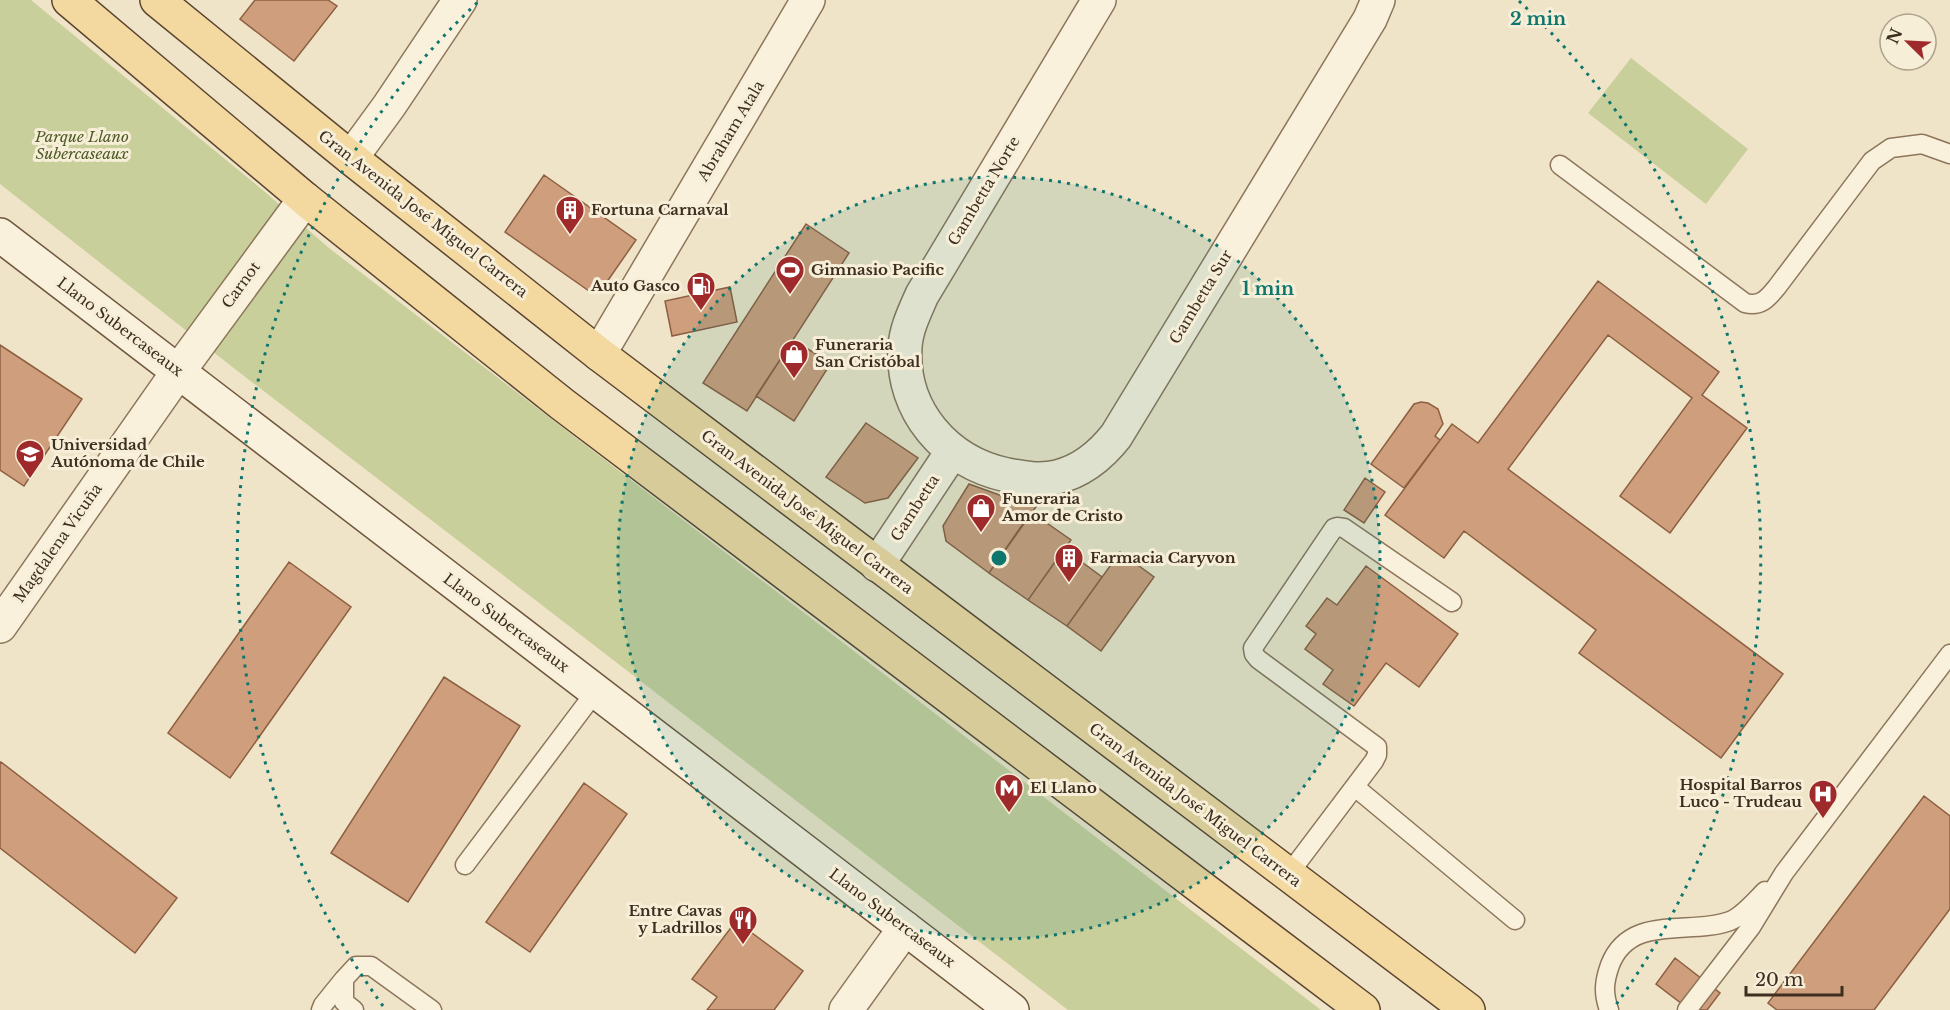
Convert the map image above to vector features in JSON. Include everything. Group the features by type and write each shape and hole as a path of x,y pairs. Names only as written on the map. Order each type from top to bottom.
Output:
{"main road":[{"path":"69,0 305,199 562,404 1363,1010"},
{"name":"Gran Avenida José Miguel Carrera","path":"157,0 351,158 599,354 1468,1010"}],"street":[{"path":"351,158 460,0"},
{"name":"Abraham Atala","path":"599,354 808,0"},
{"name":"Gambetta Norte","path":"952,452 926,424 913,397 905,358 908,330 922,295 1099,0"},
{"name":"Gambetta Sur","path":"952,452 982,468 1016,477 1044,479 1058,477 1083,466 1104,451 1124,425 1370,19 1378,0"},
{"name":"Carnot","path":"178,372 305,199"},
{"name":"Llano Subercaseaux","path":"0,236 1012,1010"},
{"name":"Magdalena Vicuña","path":"0,626 178,372"},
{"name":"Gambetta","path":"877,565 952,452"},
{"path":"846,1010 905,928"}],"lane":[{"path":"1560,165 1745,303 1754,305 1765,301 1777,287 1872,161 1891,148 1922,144 1950,154"},
{"path":"1288,875 1374,761 1377,747 1258,659 1253,648 1334,528 1337,527 1344,528 1452,602"},
{"path":"1687,1010 1751,927 1784,873 1950,654"},
{"path":"465,866 596,691"},
{"path":"1355,787 1515,920"},
{"path":"1610,1010 1604,995 1606,977 1618,950 1633,938 1652,930 1715,926 1733,920 1784,873"},
{"path":"321,1010 356,966 371,966 432,1010"},
{"path":"344,979 344,1002 354,1010"}],"green space":[{"name":"Parque Llano Subercaseaux","path":"0,0 31,0 265,192 329,248 1321,1010 1068,1010 235,369 0,184"},
{"path":"1631,58 1748,149 1706,204 1588,113"}],"building":[{"path":"255,0 328,0 337,6 294,61 240,19"},
{"name":"Fortuna Carnaval","path":"544,175 636,240 604,286 589,291 505,232"},
{"name":"Gimnasio Pacific","path":"806,224 849,253 747,411 703,383"},
{"path":"1598,281 1719,372 1702,395 1747,428 1670,533 1620,496 1692,398 1608,335 1508,469 1783,674 1721,758 1579,653 1596,630 1464,531 1444,558 1385,515 1452,424 1478,443"},
{"name":"Auto Gasco","path":"730,287 737,322 672,336 665,301"},
{"name":"Funeraria San Cristóbal","path":"793,340 831,363 794,421 756,396"},
{"path":"0,345 82,399 24,486 0,470"},
{"path":"1421,402 1438,409 1443,424 1435,436 1440,440 1404,488 1371,464 1414,404"},
{"path":"866,423 918,458 888,498 865,503 826,477"},
{"path":"1365,478 1385,492 1364,523 1344,510"},
{"name":"Funeraria Amor de Cristo","path":"969,484 1016,501 1038,504 989,573 946,541 943,526"},
{"path":"1031,512 1071,540 1028,600 989,573"},
{"name":"Farmacia Caryvon","path":"1064,549 1102,577 1067,626 1028,600"},
{"path":"1120,552 1154,577 1101,651 1067,626"},
{"path":"289,562 351,607 230,778 168,733"},
{"path":"1366,566 1458,634 1419,687 1386,663 1354,706 1323,684 1333,670 1305,649 1316,634 1306,626 1327,598 1337,605"},
{"path":"444,677 520,726 408,902 331,853"},
{"path":"1,762 177,898 135,953 0,848"},
{"path":"584,783 627,814 530,952 486,922"},
{"path":"1924,796 1950,816 1950,909 1874,1010 1777,1010 1768,1003"},
{"name":"Entre Cavas y Ladrillos","path":"736,921 803,971 774,1010 707,1010 717,997 692,979"},
{"path":"1675,958 1720,993 1707,1010 1690,1010 1656,984"}],"place":[{"name":"Fortuna Carnaval","path":"570,236"},
{"name":"Gimnasio Pacific","path":"790,296"},
{"name":"Auto Gasco","path":"701,312"},
{"name":"Funeraria San Cristóbal","path":"794,380"},
{"name":"Universidad Autónoma de Chile","path":"30,480"},
{"name":"Funeraria Amor de Cristo","path":"981,534"},
{"name":"Farmacia Caryvon","path":"1069,584"},
{"name":"El Llano","path":"1009,814"},
{"name":"Hospital Barros Luco - Trudeau","path":"1823,820"},
{"name":"Entre Cavas y Ladrillos","path":"743,946"}]}
